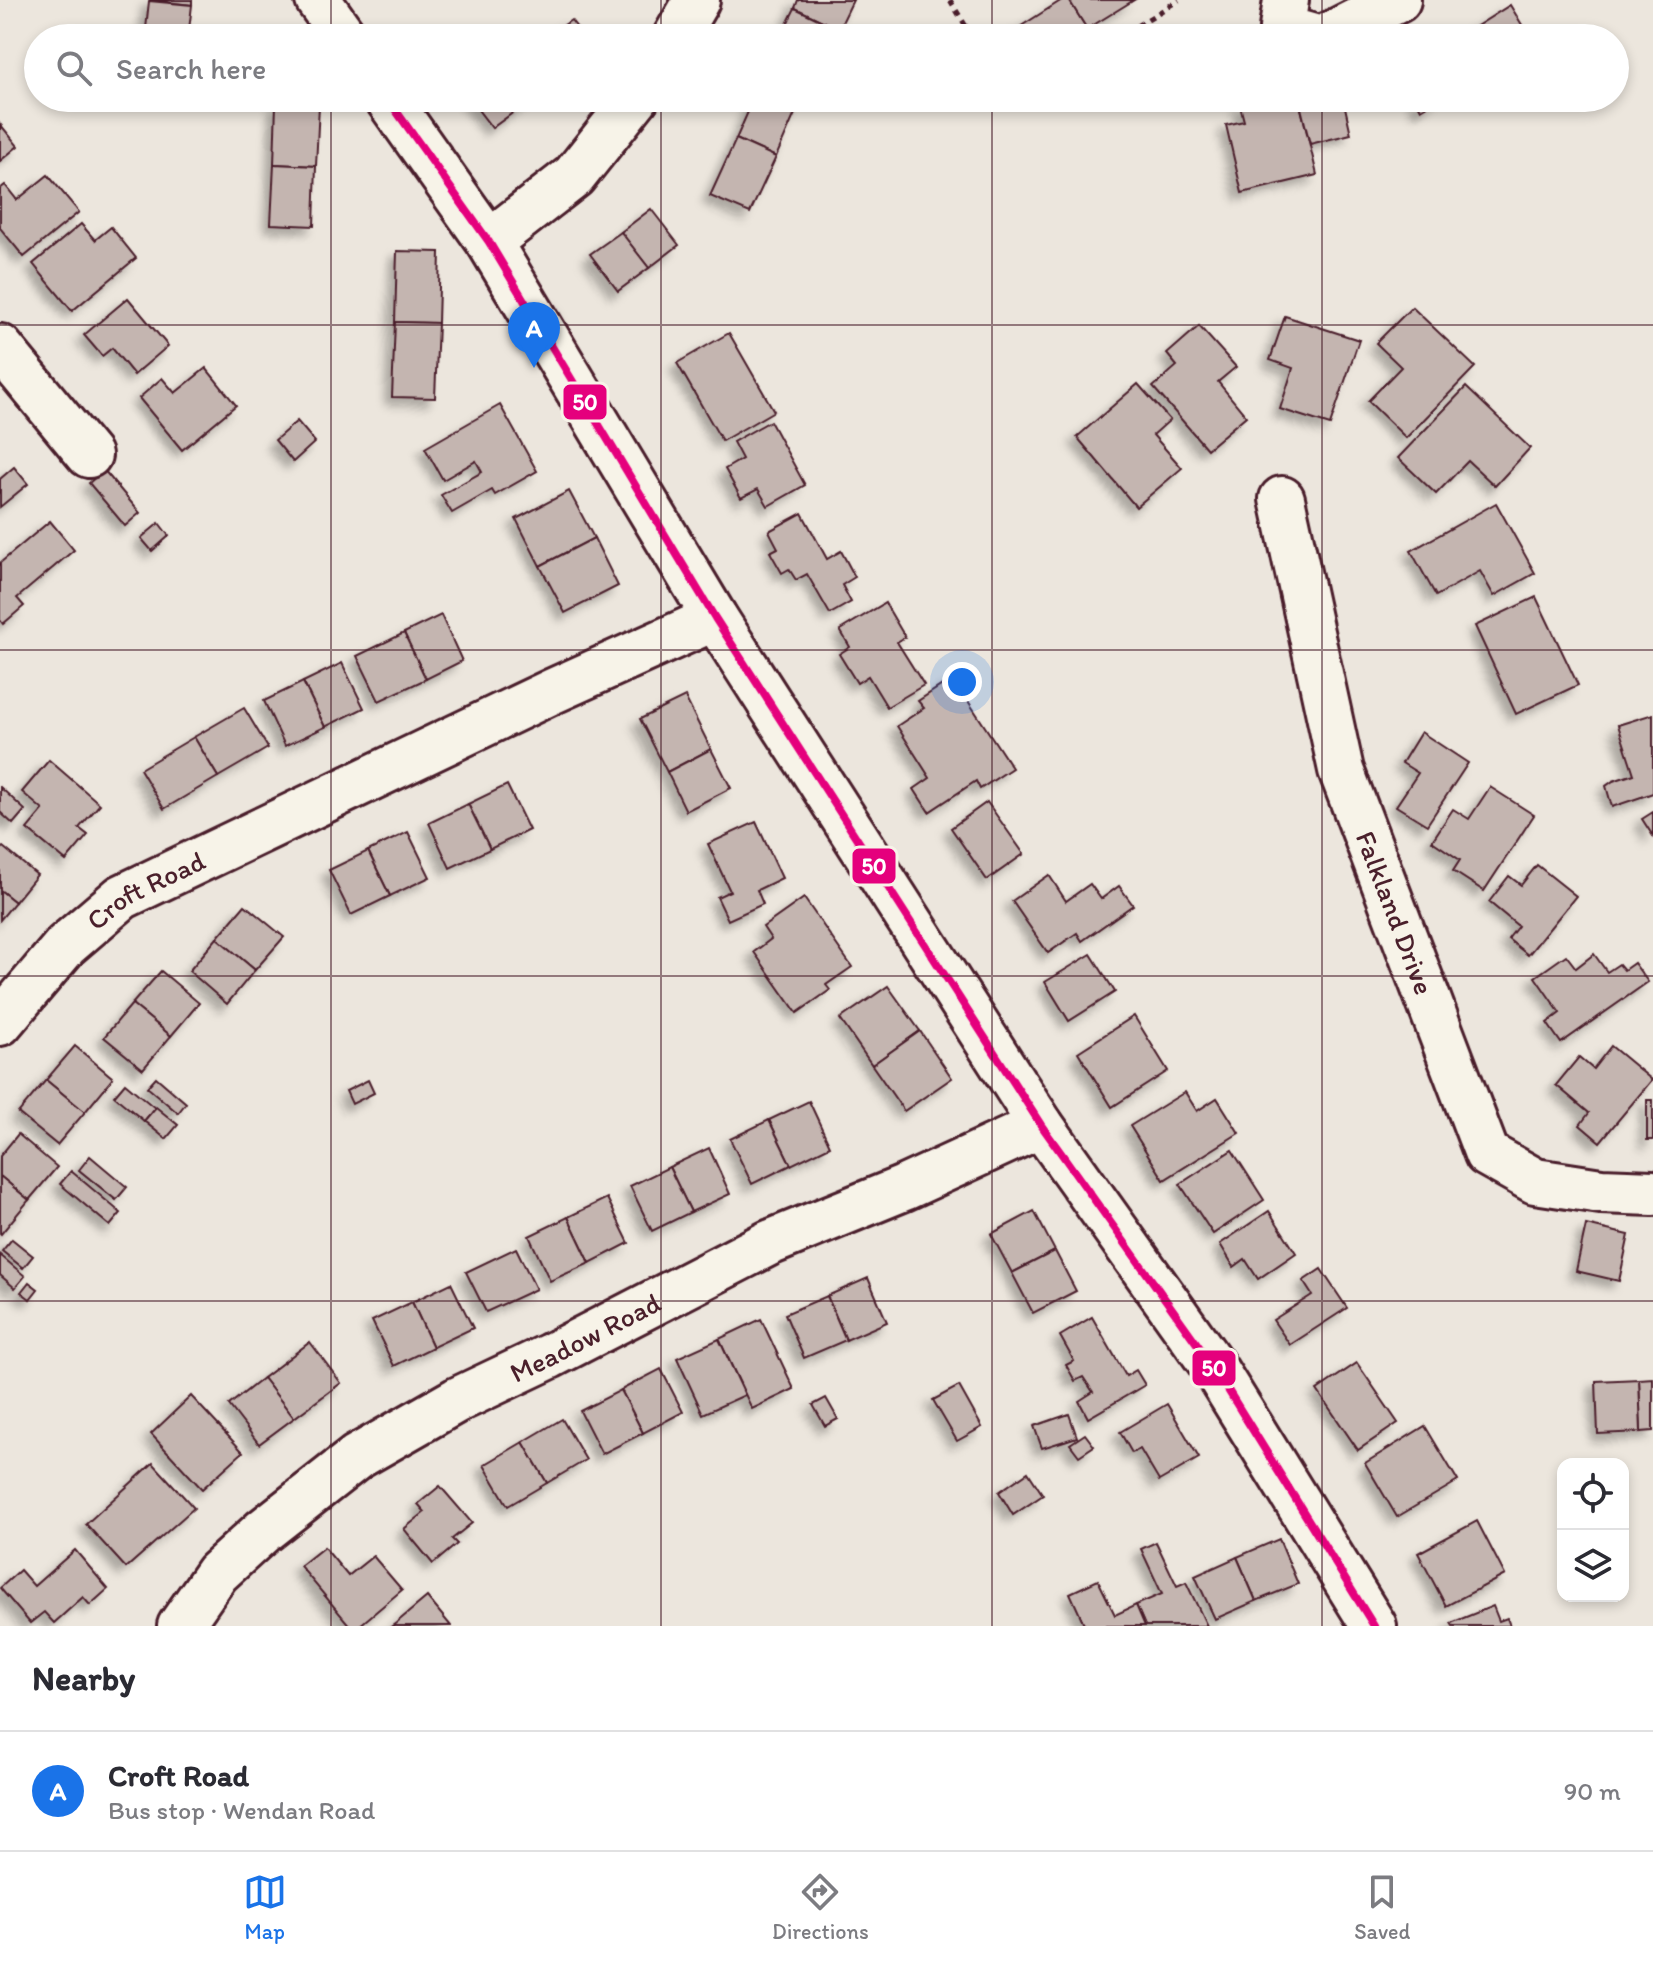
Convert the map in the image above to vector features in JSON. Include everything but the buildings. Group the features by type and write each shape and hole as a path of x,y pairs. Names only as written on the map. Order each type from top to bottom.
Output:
{"street":[{"path":"318,0 335,24"},
{"path":"683,24 697,0"},
{"path":"1283,24 1286,0"},
{"path":"1349,24 1398,0"},
{"path":"397,112 489,242 715,618 1041,1125 1215,1369 1371,1625"},
{"path":"489,242 574,176 625,112"},
{"path":"0,347 89,455"},
{"name":"Falkland Drive","path":"1282,499 1341,770 1487,1154 1535,1181 1601,1191 1653,1193"},
{"name":"Croft Road","path":"0,1023 66,945 122,897 553,691 715,618"},
{"name":"Meadow Road","path":"180,1626 217,1573 263,1531 357,1457 457,1400 550,1356 769,1243 904,1188 1041,1125"}],"path":[{"path":"950,0 965,24"},
{"path":"1140,24 1179,0"}],"transit line":[{"name":"50","path":"397,112 489,242 715,618 1041,1125 1215,1369 1374,1626"}],"place":[{"name":"Croft Road","path":"534,368"}]}
